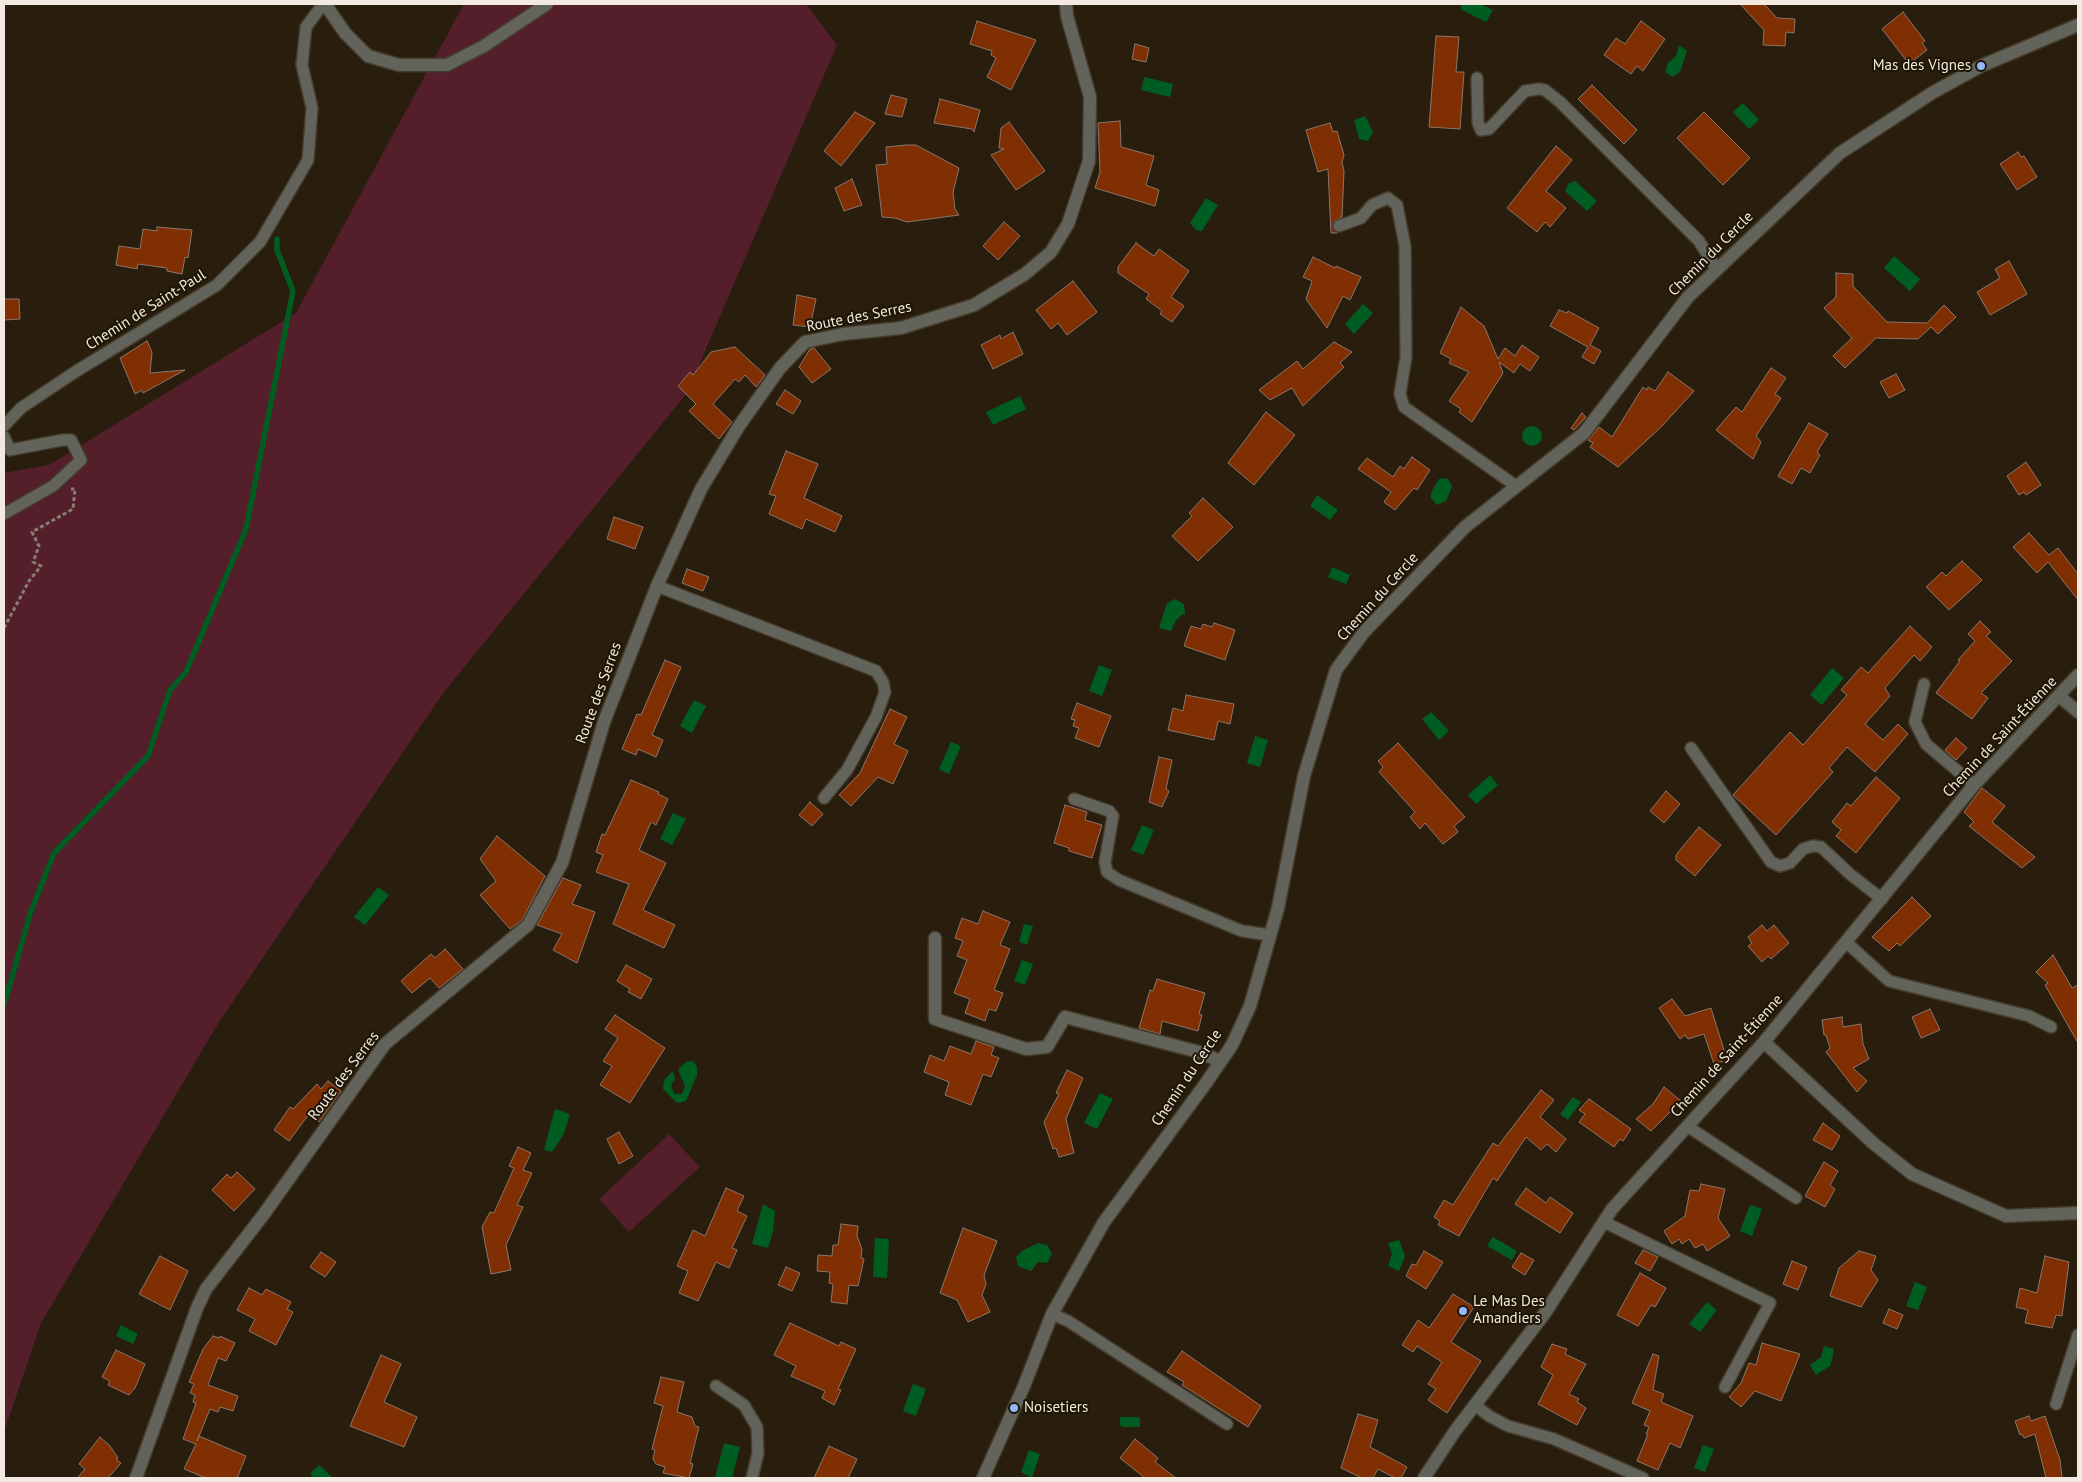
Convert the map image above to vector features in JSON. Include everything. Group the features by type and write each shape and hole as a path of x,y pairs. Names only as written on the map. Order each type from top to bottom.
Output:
{"street":[{"path":"324,4 345,33 368,56 399,66 408,66 447,65 484,46 547,4"},
{"name":"Route des Serres","path":"136,1478 196,1308 206,1290 264,1214 385,1044 528,925 562,863 604,722 657,586 700,489 739,426 780,368 805,342 843,334 901,328 974,305 1025,274 1050,252 1068,224 1089,161 1090,97 1067,16 1066,4"},
{"name":"Chemin du Cercle","path":"983,1478 1024,1386 1052,1314 1104,1222 1232,1045 1250,1006 1278,908 1304,776 1336,670 1364,632 1465,527 1584,433 1688,297 1840,153 1932,93 1982,66 2078,25"},
{"name":"Chemin de Saint-Étienne","path":"1428,1477 1475,1405 1545,1313 1612,1209 1764,1042 1974,785 2078,675"},
{"path":"2059,696 2078,712"},
{"path":"935,938 935,1019 1026,1049 1048,1047 1065,1017 1199,1052 1220,1061"},
{"path":"1764,1042 1873,1143 1912,1174 2006,1216 2078,1213"}],"lane":[{"name":"Chemin de Saint-Paul","path":"4,426 21,408 75,372 217,285 260,242 308,160 312,108 302,65 306,27 324,4"},
{"path":"1477,78 1478,122 1482,130 1489,129 1525,91 1532,89 1545,90 1560,102 1699,241 1717,270"},
{"path":"1339,226 1361,218 1372,205 1388,198 1397,205 1405,246 1406,357 1400,394 1404,407 1516,486"},
{"path":"4,436 10,450 71,440 81,460 53,486 4,514"},
{"path":"657,586 876,671 883,682 885,692 876,717 847,770 824,798"},
{"path":"1924,684 1915,722 1926,744 1974,785"},
{"path":"1691,748 1771,862 1780,866 1790,863 1803,849 1813,846 1820,847 1882,899"},
{"path":"1074,799 1109,811 1113,816 1105,862 1107,872 1118,880 1242,931 1270,935"},
{"path":"1846,942 1889,981 2029,1016 2052,1027"},
{"path":"1687,1126 1796,1198"},
{"path":"1604,1222 1770,1303 1725,1387"},
{"path":"1052,1314 1068,1320 1227,1424"},
{"path":"2056,1404 2078,1335"},
{"path":"716,1386 744,1405 757,1427 758,1453 752,1478"},
{"path":"1475,1405 1489,1416 1508,1426 1554,1439 1643,1478"}],"path":[{"path":"4,628 30,581 41,566 34,562 39,546 32,532 73,509 75,489 65,490"}],"shaded area":[{"path":"464,4 806,4 837,45 687,393 444,692 219,1022 41,1323 4,1432 4,473 49,465 296,313"},
{"path":"1462,4 1480,4 1493,10 1486,22 1460,9"},
{"path":"1679,45 1687,51 1680,72 1673,77 1665,72 1668,63 1676,56"},
{"path":"1144,77 1173,84 1170,97 1141,90"},
{"path":"1743,103 1759,120 1749,129 1733,112"},
{"path":"1365,116 1373,132 1368,141 1359,139 1354,120"},
{"path":"1575,181 1597,201 1587,211 1565,191 1569,183"},
{"path":"1206,198 1218,205 1202,231 1196,230 1190,223"},
{"path":"1894,256 1920,279 1910,291 1884,268"},
{"path":"1363,304 1373,313 1354,334 1345,324"},
{"path":"1020,396 1026,409 993,425 986,412"},
{"path":"1532,426 1539,429 1542,436 1539,443 1532,446 1525,443 1522,436 1525,429"},
{"path":"1447,478 1452,486 1451,489 1446,501 1437,505 1431,498 1431,493 1439,479"},
{"path":"1317,495 1338,510 1330,520 1310,506"},
{"path":"1332,567 1350,575 1346,584 1328,577"},
{"path":"1175,599 1184,604 1185,614 1176,620 1171,631 1159,628 1167,603"},
{"path":"1099,665 1112,670 1102,696 1089,691"},
{"path":"1832,668 1844,678 1822,705 1810,695"},
{"path":"694,700 706,706 692,733 680,726"},
{"path":"1431,712 1449,731 1439,740 1422,719"},
{"path":"1255,736 1268,740 1260,767 1247,763"},
{"path":"951,742 961,746 949,774 939,769"},
{"path":"1490,775 1498,785 1476,804 1468,795"},
{"path":"673,813 686,819 672,845 660,839"},
{"path":"1142,825 1154,830 1143,855 1131,850"},
{"path":"378,887 389,895 365,925 354,917"},
{"path":"1024,924 1033,926 1027,945 1019,942"},
{"path":"1022,960 1033,964 1025,985 1014,981"},
{"path":"693,1061 697,1067 697,1075 686,1101 677,1103 663,1089 664,1080 673,1071 675,1079 671,1085 674,1094 682,1094 685,1086 678,1070 686,1062"},
{"path":"1100,1093 1113,1099 1097,1129 1084,1123"},
{"path":"1573,1097 1581,1102 1568,1120 1560,1114"},
{"path":"555,1109 570,1114 564,1134 552,1152 544,1150"},
{"path":"669,1134 700,1167 629,1232 599,1199"},
{"path":"763,1204 775,1211 773,1232 768,1248 752,1244"},
{"path":"1750,1205 1762,1209 1752,1236 1740,1231"},
{"path":"1493,1237 1517,1251 1512,1260 1487,1246"},
{"path":"875,1238 889,1239 887,1278 873,1277"},
{"path":"1399,1240 1405,1256 1399,1271 1388,1266 1392,1254 1388,1243"},
{"path":"1038,1243 1047,1245 1052,1254 1047,1263 1038,1262 1031,1271 1018,1266 1016,1257 1022,1251"},
{"path":"1915,1282 1927,1287 1918,1310 1906,1306"},
{"path":"1707,1302 1717,1310 1700,1332 1689,1324"},
{"path":"121,1325 138,1334 133,1344 116,1336"},
{"path":"1824,1346 1834,1349 1832,1360 1830,1366 1816,1375 1810,1365 1821,1357"},
{"path":"913,1384 926,1389 916,1416 903,1411"},
{"path":"1120,1417 1140,1418 1140,1427 1122,1427 1120,1425"},
{"path":"724,1443 740,1447 732,1478 715,1478"},
{"path":"1703,1445 1714,1449 1705,1472 1694,1468"},
{"path":"1029,1450 1040,1454 1032,1478 1021,1472"},
{"path":"319,1465 333,1478 315,1478 310,1474"}],"building":[{"path":"1740,4 1764,4 1777,18 1795,19 1794,33 1786,32 1785,46 1763,45 1764,30"},
{"path":"1903,12 1925,41 1922,43 1927,50 1909,64 1882,29"},
{"path":"977,21 1036,40 1011,90 987,77 996,58 991,55 992,51 970,44"},
{"path":"1641,21 1665,39 1643,71 1637,66 1631,74 1604,55 1616,38 1625,44"},
{"path":"1436,36 1459,37 1456,72 1464,72 1460,129 1429,127"},
{"path":"1135,44 1149,48 1146,62 1132,59"},
{"path":"1592,85 1637,130 1624,144 1578,99"},
{"path":"891,95 907,99 902,117 885,114"},
{"path":"940,99 980,110 974,132 972,129 934,123"},
{"path":"855,112 875,123 841,166 824,151"},
{"path":"1704,112 1750,158 1723,185 1677,138"},
{"path":"1120,121 1121,147 1154,156 1146,185 1159,190 1155,206 1095,188 1100,172 1098,123"},
{"path":"1009,122 1045,171 1016,190 991,155 1004,149 999,148 1001,128"},
{"path":"1330,123 1333,132 1337,131 1344,155 1342,162 1344,171 1342,217 1334,221 1332,225 1337,233 1331,233 1328,169 1318,172 1306,130"},
{"path":"916,145 959,168 953,192 955,209 959,215 907,222 895,218 882,217 876,165 887,164 886,147"},
{"path":"1556,146 1572,160 1546,191 1566,208 1550,227 1545,222 1537,232 1507,208"},
{"path":"2018,152 2021,157 2024,156 2037,177 2017,190 2000,164"},
{"path":"852,179 862,205 844,211 835,188"},
{"path":"1004,222 1020,236 998,260 983,246"},
{"path":"157,227 192,230 188,258 185,257 182,274 167,271 167,268 138,264 137,269 116,265 119,246 140,249 143,229 157,231"},
{"path":"1136,243 1154,256 1159,249 1189,271 1171,297 1184,306 1172,322 1160,314 1162,311 1146,299 1149,294 1118,273 1118,267"},
{"path":"1313,257 1335,268 1336,266 1361,277 1350,300 1343,296 1327,328 1306,299 1312,281 1303,277"},
{"path":"2009,261 2027,294 1990,315 1977,292 2000,278 1995,269"},
{"path":"1836,273 1853,274 1853,286 1887,322 1927,323 1944,305 1956,317 1938,334 1931,327 1918,339 1876,338 1845,368 1833,356 1852,338 1824,308 1836,297"},
{"path":"1073,281 1097,312 1067,335 1058,323 1051,329 1036,310"},
{"path":"797,295 816,299 810,327 793,325"},
{"path":"4,299 19,299 20,319 4,320"},
{"path":"1461,307 1484,326 1498,359 1505,348 1515,356 1522,345 1539,357 1530,371 1520,364 1514,373 1499,362 1503,373 1472,422 1459,412 1461,409 1449,401 1469,372 1449,363 1451,359 1440,353"},
{"path":"1559,310 1567,313 1568,311 1599,328 1590,345 1601,351 1594,364 1582,357 1588,347 1550,326"},
{"path":"1013,332 1023,354 993,369 981,345 1000,335 1001,339"},
{"path":"147,341 152,352 150,373 185,370 143,393 142,390 135,394 120,358"},
{"path":"1334,342 1352,352 1340,363 1344,367 1303,406 1292,388 1270,400 1259,390 1297,361 1303,369"},
{"path":"735,347 765,375 756,387 745,375 739,382 735,379 713,404 732,422 719,439 689,411 696,404 678,386 690,372 693,375 711,352"},
{"path":"814,348 831,369 812,383 799,367 810,349"},
{"path":"1771,368 1786,378 1775,394 1781,398 1756,436 1761,442 1753,459 1716,430 1736,407 1742,412"},
{"path":"1668,372 1694,391 1662,426 1618,467 1590,447 1593,443 1588,440 1599,427 1612,437 1643,387 1647,390 1648,387 1655,391"},
{"path":"1896,374 1905,390 1889,398 1880,382"},
{"path":"785,390 801,401 793,414 776,404"},
{"path":"1266,412 1295,435 1254,485 1228,463"},
{"path":"1582,413 1586,417 1574,430 1571,428"},
{"path":"1809,423 1828,434 1817,452 1820,455 1810,473 1801,468 1792,484 1778,476"},
{"path":"786,451 818,464 804,498 842,516 835,532 806,519 802,529 769,514 776,496 769,494"},
{"path":"1412,457 1430,470 1417,490 1414,488 1395,510 1384,502 1391,492 1358,469 1367,458 1393,477 1400,466 1404,469"},
{"path":"2026,462 2041,485 2026,495 2024,492 2019,495 2007,476"},
{"path":"1203,498 1233,527 1198,561 1172,536 1192,516 1189,513"},
{"path":"614,517 643,527 635,549 607,539"},
{"path":"2029,533 2049,555 2058,548 2078,574 2078,600 2048,562 2037,573 2013,547"},
{"path":"1962,561 1982,580 1949,610 1926,587 1942,572 1946,576"},
{"path":"687,569 709,577 703,591 682,583"},
{"path":"1980,621 1991,632 1986,636 2012,661 1981,693 1988,698 1972,719 1936,693 1960,661 1958,660 1975,641 1968,634"},
{"path":"1214,623 1235,630 1225,660 1184,646 1191,626 1201,629 1203,624 1212,627"},
{"path":"1910,626 1932,647 1920,661 1914,655 1885,688 1890,696 1865,724 1883,740 1898,724 1908,734 1875,772 1847,747 1829,768 1833,772 1776,835 1733,795 1790,732 1803,745 1847,695 1841,690 1861,667 1868,673"},
{"path":"665,660 681,667 652,735 663,740 656,757 638,749 636,755 622,749 637,714 641,715"},
{"path":"1186,695 1234,704 1230,724 1218,721 1214,740 1168,730 1173,708 1183,711"},
{"path":"1077,703 1111,716 1099,747 1075,738 1079,728 1073,726 1075,720 1071,719"},
{"path":"890,709 907,717 894,744 908,751 893,784 878,777 851,806 839,795 860,773"},
{"path":"1956,738 1967,748 1956,760 1945,750"},
{"path":"1398,743 1465,817 1454,826 1458,832 1443,844 1425,823 1420,829 1410,817 1415,812 1379,772 1383,767 1378,761"},
{"path":"1159,757 1172,760 1166,789 1169,791 1162,807 1149,802"},
{"path":"1876,777 1900,798 1856,853 1836,836 1841,830 1832,822 1847,803 1851,806"},
{"path":"631,780 659,792 658,794 668,799 656,825 651,822 639,850 666,863 643,910 675,925 664,948 613,924 629,884 596,872 603,855 596,852 602,834 605,835"},
{"path":"1982,788 2005,806 1992,822 2035,857 2022,868 1969,826 1974,822 1964,812"},
{"path":"1666,791 1680,804 1664,823 1650,811"},
{"path":"810,802 823,814 812,826 799,815"},
{"path":"1065,805 1087,812 1085,820 1102,825 1092,858 1069,851 1069,848 1054,843"},
{"path":"1699,827 1721,845 1695,876 1676,860 1676,855"},
{"path":"497,836 545,876 522,920 510,929 480,895 496,881 480,859"},
{"path":"563,878 581,885 572,904 595,912 577,963 553,950 562,934 537,925"},
{"path":"1912,897 1931,916 1900,946 1897,943 1889,951 1872,937"},
{"path":"983,911 1010,922 1000,945 1010,949 994,990 1003,993 996,1011 989,1009 985,1021 965,1013 970,999 954,993 967,960 957,956 963,941 955,938 962,918 978,924"},
{"path":"1762,925 1767,931 1774,925 1789,943 1771,959 1768,956 1762,962 1748,946 1752,943 1748,937"},
{"path":"445,949 463,969 439,988 430,978 412,993 401,981 431,954 435,958"},
{"path":"2053,955 2072,988 2078,985 2078,1043 2045,985 2048,983 2036,972"},
{"path":"626,965 652,979 641,999 628,992 630,989 617,981"},
{"path":"1157,979 1205,993 1199,1014 1202,1015 1198,1031 1162,1021 1160,1034 1139,1028 1150,990 1153,991"},
{"path":"1672,999 1685,1016 1711,1008 1727,1060 1714,1064 1704,1034 1688,1039 1685,1035 1680,1039 1659,1008"},
{"path":"1930,1009 1940,1030 1921,1038 1912,1017"},
{"path":"615,1015 665,1048 630,1103 600,1085 612,1066 603,1061 618,1038 605,1029"},
{"path":"1842,1017 1843,1027 1861,1024 1863,1044 1869,1059 1853,1068 1867,1081 1857,1092 1826,1052 1830,1048 1826,1035 1824,1035 1822,1020"},
{"path":"976,1041 994,1047 991,1055 999,1058 991,1077 983,1074 971,1105 945,1095 949,1082 924,1072 930,1055 944,1061 950,1046 971,1054"},
{"path":"1067,1070 1083,1078 1066,1119 1074,1153 1059,1157 1056,1148 1053,1149 1044,1122 1059,1094 1056,1093"},
{"path":"328,1081 341,1091 319,1122 309,1114 289,1141 274,1130 290,1107 293,1109 317,1084 321,1089"},
{"path":"1664,1087 1681,1101 1651,1131 1636,1119 1653,1104"},
{"path":"1541,1090 1554,1100 1540,1117 1566,1139 1556,1152 1547,1144 1541,1150 1526,1137 1497,1181 1493,1178 1459,1236 1438,1225 1440,1221 1434,1217 1444,1200 1453,1205 1493,1143 1498,1146"},
{"path":"1589,1099 1631,1129 1623,1141 1620,1139 1614,1147 1579,1122 1585,1114 1579,1110"},
{"path":"1823,1123 1840,1136 1832,1150 1813,1140"},
{"path":"619,1132 633,1156 619,1164 607,1139"},
{"path":"518,1147 531,1153 523,1170 532,1173 517,1205 523,1207 506,1245 511,1270 491,1274 482,1227 490,1212 494,1213 514,1168 509,1166"},
{"path":"1824,1162 1838,1171 1830,1185 1835,1189 1825,1207 1805,1196"},
{"path":"237,1172 255,1189 234,1211 212,1190 227,1174 231,1178"},
{"path":"1701,1184 1725,1189 1718,1218 1730,1236 1707,1251 1703,1244 1695,1248 1689,1239 1682,1244 1679,1239 1672,1244 1664,1231 1685,1216 1690,1190 1699,1191"},
{"path":"726,1188 744,1196 737,1211 747,1216 732,1248 737,1250 729,1268 716,1262 698,1301 679,1293 688,1271 677,1266 693,1230 705,1236"},
{"path":"1526,1188 1546,1203 1550,1197 1573,1213 1560,1233 1515,1204"},
{"path":"841,1224 858,1226 857,1236 862,1249 861,1258 864,1259 858,1286 849,1285 847,1304 831,1302 833,1284 829,1283 830,1272 817,1271 818,1255 832,1256 833,1245 838,1245"},
{"path":"963,1228 997,1241 984,1275 986,1284 982,1295 990,1312 968,1322 957,1300 940,1293"},
{"path":"1643,1250 1658,1257 1650,1271 1635,1263"},
{"path":"1424,1251 1443,1262 1426,1289 1406,1276 1412,1264 1416,1265"},
{"path":"1859,1251 1876,1256 1871,1270 1878,1280 1861,1307 1830,1296 1839,1268"},
{"path":"321,1252 336,1262 325,1277 310,1267"},
{"path":"1521,1253 1534,1260 1525,1275 1512,1267"},
{"path":"160,1256 188,1271 170,1310 139,1294"},
{"path":"2045,1256 2069,1262 2062,1316 2056,1315 2052,1328 2025,1323 2028,1310 2016,1307 2020,1288 2037,1293"},
{"path":"1792,1261 1807,1267 1798,1290 1783,1284"},
{"path":"786,1267 800,1273 792,1291 778,1285"},
{"path":"1640,1273 1666,1288 1655,1307 1651,1305 1638,1326 1617,1315"},
{"path":"249,1288 262,1295 266,1289 291,1302 287,1309 293,1312 276,1345 249,1331 255,1319 237,1310"},
{"path":"1453,1294 1474,1307 1451,1342 1481,1361 1447,1413 1428,1400 1436,1389 1428,1384 1442,1362 1417,1346 1413,1352 1402,1345 1418,1320 1429,1328"},
{"path":"1889,1309 1903,1315 1897,1329 1883,1323"},
{"path":"790,1323 839,1346 841,1342 856,1349 838,1389 841,1390 834,1405 822,1398 825,1391 791,1376 796,1366 774,1355"},
{"path":"213,1336 219,1338 220,1336 235,1343 226,1361 218,1358 208,1385 238,1396 233,1411 220,1407 218,1412 210,1409 199,1436 246,1456 237,1478 206,1478 184,1469 196,1444 183,1439 196,1403 193,1402 195,1395 190,1393 194,1384 189,1382 203,1349"},
{"path":"1762,1343 1800,1354 1781,1401 1755,1391 1741,1407 1729,1397 1741,1383 1749,1363 1756,1365"},
{"path":"1552,1344 1567,1349 1565,1354 1586,1364 1569,1394 1579,1399 1577,1402 1586,1408 1577,1425 1538,1404 1553,1375 1541,1367"},
{"path":"116,1350 145,1364 135,1388 129,1395 108,1385 110,1381 102,1377"},
{"path":"1182,1351 1261,1406 1248,1427 1182,1385 1184,1382 1167,1372"},
{"path":"1653,1354 1659,1356 1653,1390 1664,1394 1661,1402 1693,1416 1680,1448 1670,1443 1658,1470 1637,1461 1648,1434 1646,1434 1649,1427 1644,1425 1650,1411 1632,1403"},
{"path":"381,1355 401,1364 384,1402 417,1417 404,1447 350,1426"},
{"path":"661,1377 684,1382 677,1412 692,1417 695,1426 699,1427 690,1463 693,1464 689,1478 663,1473 665,1467 656,1464 653,1459 655,1450 652,1449 663,1406 654,1403"},
{"path":"1358,1414 1378,1420 1370,1447 1407,1467 1401,1478 1395,1478 1378,1469 1373,1478 1362,1478 1341,1468"},
{"path":"2029,1416 2031,1421 2045,1416 2060,1460 2062,1478 2046,1478 2035,1434 2024,1438 2022,1434 2020,1435 2015,1421"},
{"path":"100,1437 110,1446 118,1458 116,1459 121,1463 108,1478 77,1478 85,1469 79,1464"},
{"path":"1135,1439 1158,1458 1155,1462 1176,1478 1145,1478 1120,1458"},
{"path":"829,1446 857,1459 848,1478 814,1478"}],"waterway":[{"path":"4,1005 30,914 54,853 148,756 170,690 186,672 246,529 293,291 277,250 277,239"}],"place":[{"name":"Mas des Vignes","path":"1981,66"},
{"name":"Le Mas Des Amandiers","path":"1463,1311"},
{"name":"Noisetiers","path":"1014,1408"}]}
